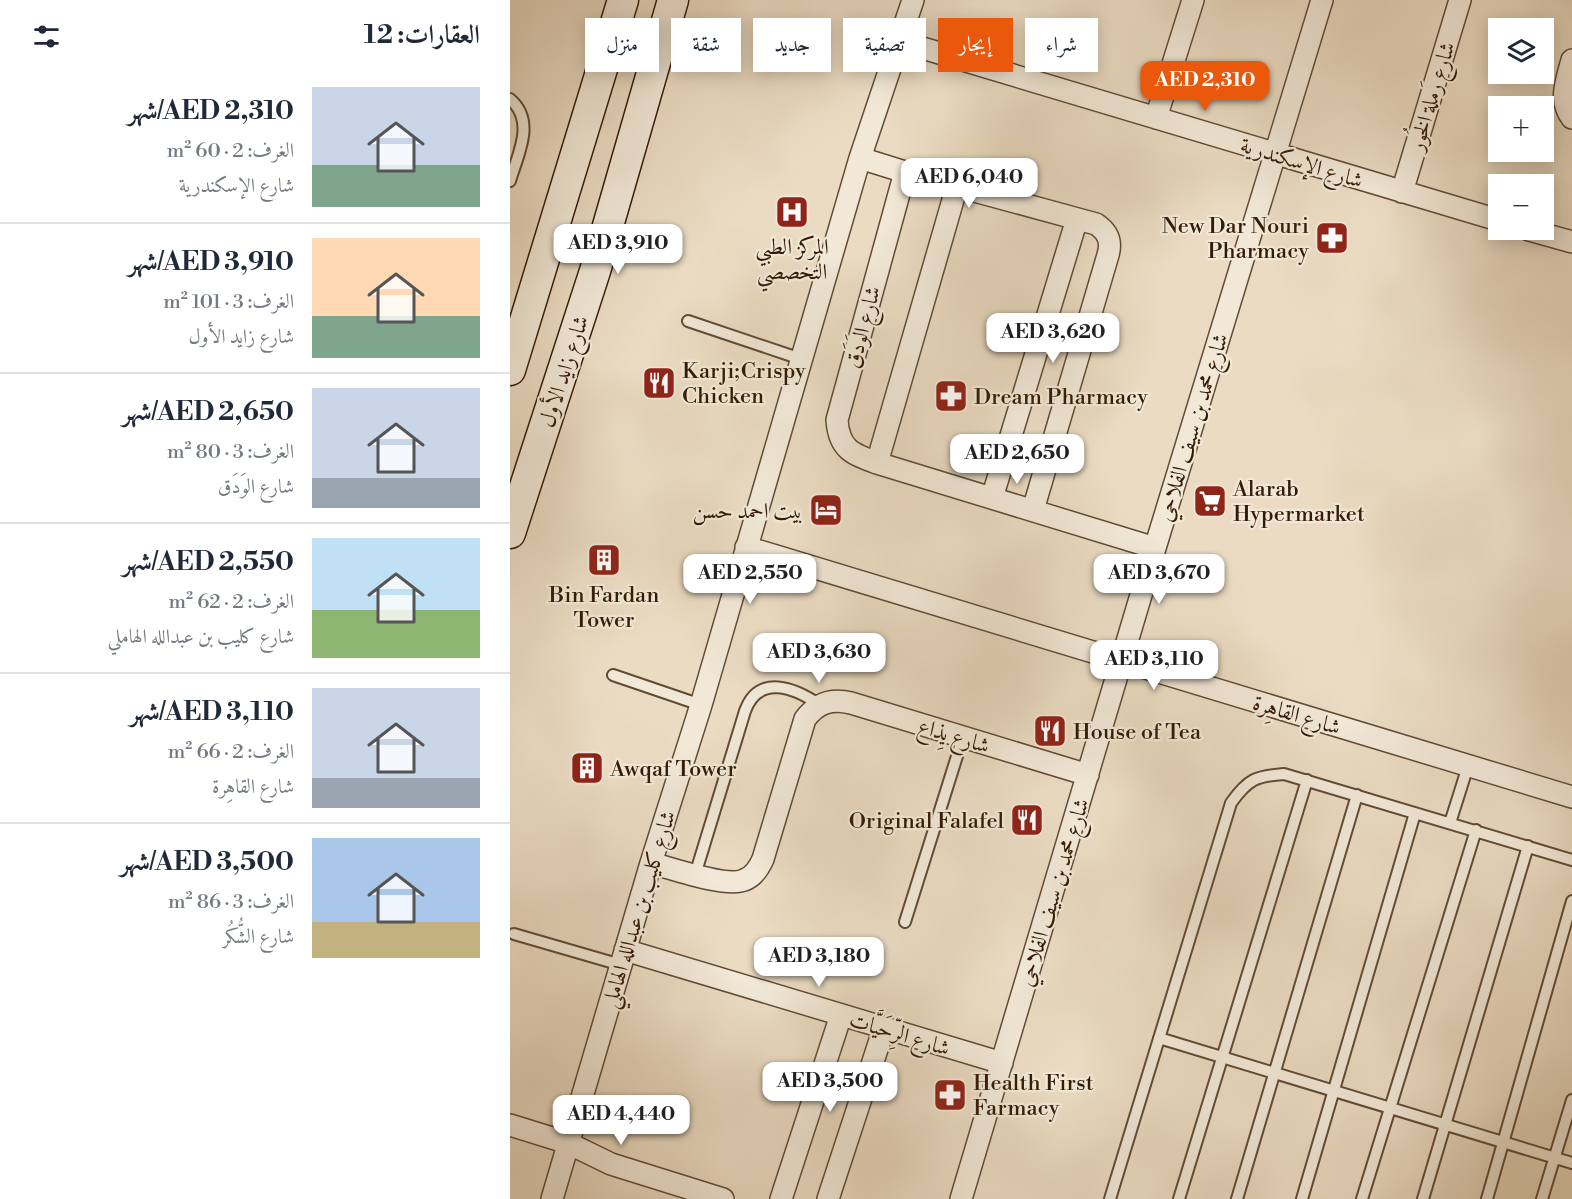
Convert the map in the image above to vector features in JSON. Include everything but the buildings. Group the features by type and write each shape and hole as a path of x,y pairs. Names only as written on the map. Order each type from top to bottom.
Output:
{"main road":[{"name":"شارع زايد الأول","path":"510,533 594,272 673,0"},
{"path":"512,360 622,1"}],"street":[{"name":"شارع كليب بن عبدالله الهاملي","path":"907,18 913,0"},
{"path":"1156,118 1193,0"},
{"name":"شارع محمد بن سيف الفلاحي","path":"961,1199 1155,548 1322,0"},
{"name":"شارع رَملة الخُور","path":"1402,192 1460,0"},
{"name":"شارع الإسكندرية","path":"926,49 1488,217"},
{"path":"1569,113 1564,98 1564,88 1572,60"},
{"name":"شارع كليب بن عبدالله الهاملي","path":"552,1199 651,863 701,705 860,158 889,72"},
{"path":"860,158 1083,220 1096,224 1107,234 1110,248 1033,510"},
{"name":"شارع الوَدَق","path":"905,172 837,420 838,433 844,445 854,454 872,461 1155,548"},
{"path":"872,461 957,186"},
{"path":"992,498 1083,220"},
{"path":"1554,237 1572,242"},
{"name":"شارع القاهِرة","path":"746,547 1572,797"},
{"name":"شارع يِذاع","path":"820,705 841,700 1088,775"},
{"path":"651,863 729,883 750,877 760,866 806,719 820,705"},
{"name":"شارع الرِّحَيَّات","path":"623,958 841,1015 1002,1064"},
{"path":"782,1199 841,1015"},
{"path":"828,1199 884,1028"},
{"path":"510,1125 568,1143 611,1164 723,1199"}],"lane":[{"path":"510,99 518,107 525,124 510,181"},
{"path":"688,321 801,359"},
{"path":"613,675 701,705"},
{"path":"695,875 745,711 753,696 768,687 776,687 799,693 820,705"},
{"path":"905,922 963,737"},
{"path":"1450,823 1468,766"},
{"path":"1110,1199 1231,803 1242,788 1261,776 1284,774 1572,860"},
{"path":"1179,1199 1307,780"},
{"path":"1237,1199 1357,795"},
{"path":"1302,1199 1415,813"},
{"path":"1362,1199 1476,831"},
{"path":"1423,1199 1528,846"},
{"path":"1487,1199 1572,901"},
{"path":"514,934 623,958"},
{"path":"1159,1038 1572,1163"},
{"path":"1542,1199 1572,1100"}],"place":[{"name":"المركز الطبي التخصصي","path":"792,212"},
{"name":"New Dar Nouri Pharmacy","path":"1332,238"},
{"name":"Karji;Crispy Chicken","path":"659,383"},
{"name":"Dream Pharmacy","path":"951,396"},
{"name":"Alarab Hypermarket","path":"1210,501"},
{"name":"بيت احمد حسن","path":"826,510"},
{"name":"Bin Fardan Tower","path":"604,560"},
{"name":"House of Tea","path":"1050,731"},
{"name":"Awqaf Tower","path":"587,768"},
{"name":"Original Falafel","path":"1027,820"},
{"name":"Health First Farmacy","path":"950,1095"}]}
